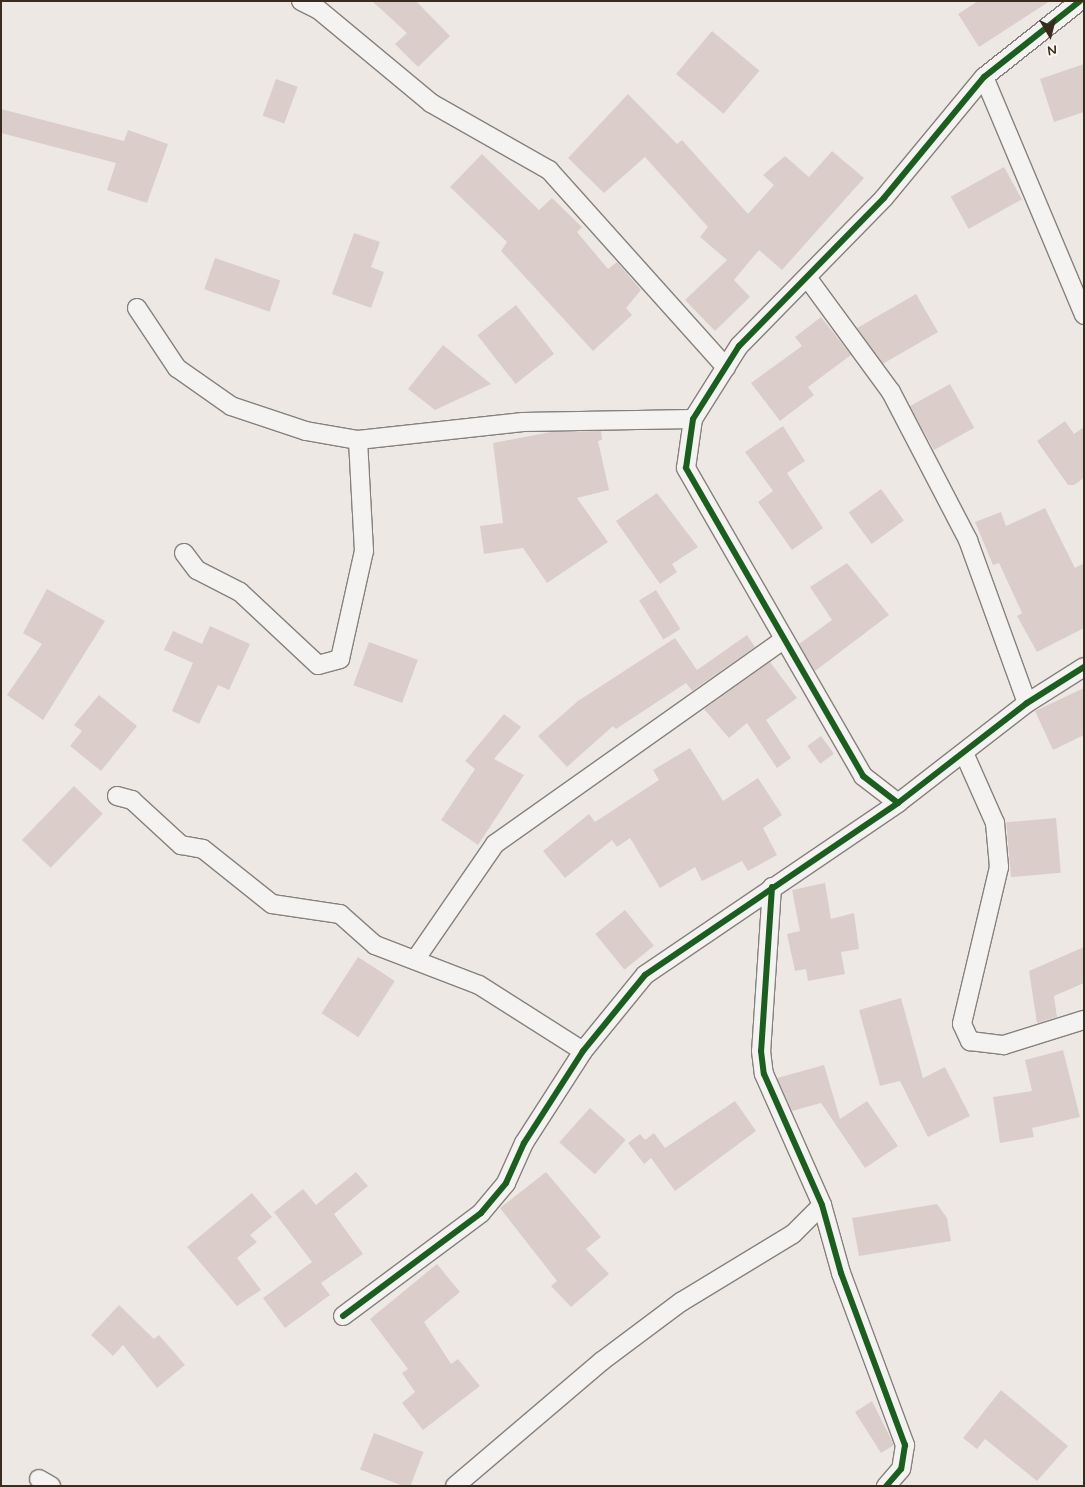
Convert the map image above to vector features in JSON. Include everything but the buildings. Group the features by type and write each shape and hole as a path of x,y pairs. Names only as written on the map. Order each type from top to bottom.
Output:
{"street":[{"path":"301,1 319,10 431,103 549,170 726,367"},
{"path":"898,803 863,776 686,468 693,419 739,346 809,280 984,77 1059,8 1080,1"},
{"path":"984,77 1084,315"},
{"path":"809,280 891,392 959,523 1027,703"},
{"path":"137,308 176,368 231,406 306,431 358,440 523,422 693,419"},
{"path":"184,553 198,570 240,592 318,665 340,660 364,551 358,440"},
{"path":"415,960 495,844 784,639"},
{"path":"343,1316 481,1214 506,1183 524,1143 584,1051 644,974 898,803 1027,703 1084,667"},
{"path":"964,753 995,823 999,867 962,1024 970,1041 1004,1045 1084,1020"},
{"path":"117,796 132,800 181,845 203,849 272,904 340,914 375,945 479,985 584,1051"},
{"path":"772,887 761,1051 764,1074 822,1205 841,1273 905,1445 902,1469 886,1486"},
{"path":"455,1486 602,1361 681,1302 792,1234 822,1205"}],"cycle path":[{"path":"1080,1 984,77 884,198 739,346 693,419 686,468 863,776 898,803 1027,703 1084,667"},
{"path":"343,1316 481,1213 506,1183 524,1143 583,1051 645,975 898,803"},
{"path":"772,887 761,1051 764,1074 822,1205 841,1273 905,1445 901,1469 886,1486"}]}
